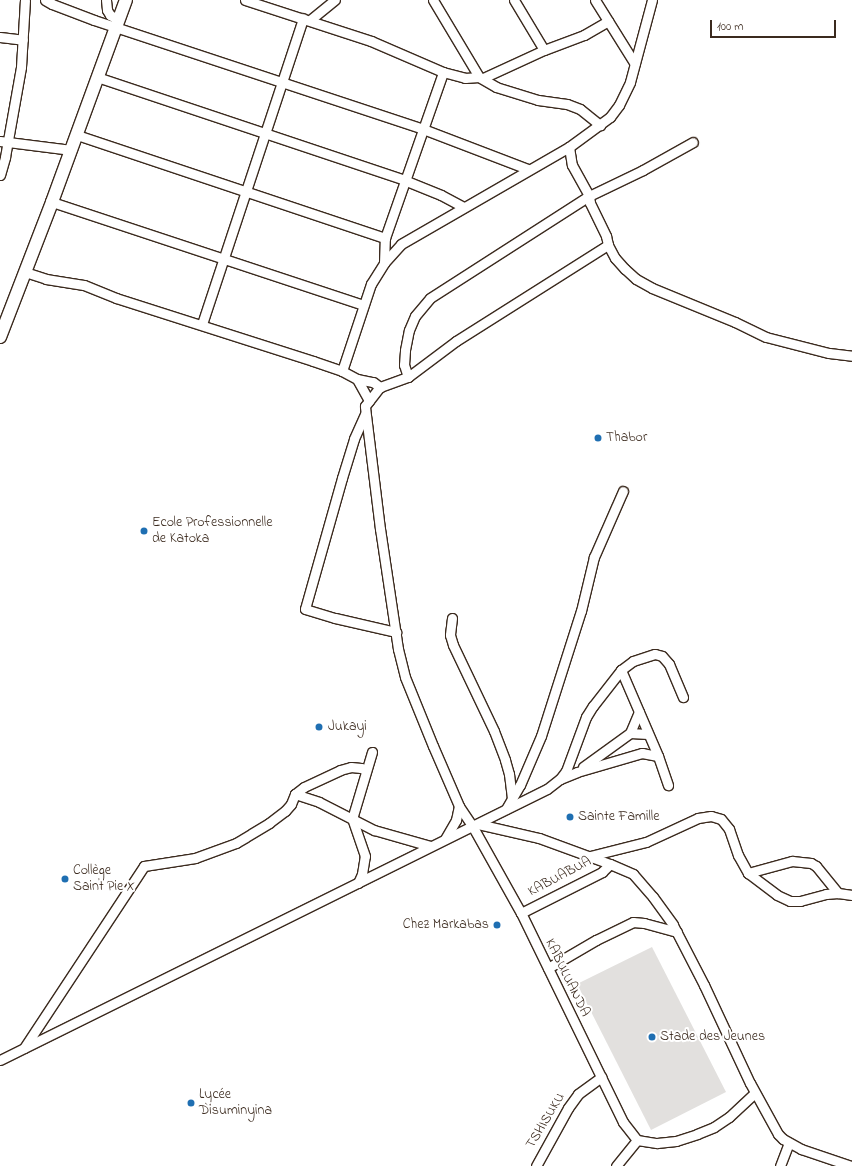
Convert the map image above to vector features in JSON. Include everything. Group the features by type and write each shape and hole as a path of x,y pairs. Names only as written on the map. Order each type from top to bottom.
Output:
{"street":[{"path":"0,175 5,157 3,143 21,67 25,0"},
{"path":"45,0 66,10 118,23 282,83 423,130 528,169"},
{"path":"106,0 107,10 118,23"},
{"path":"0,337 52,202 126,0"},
{"path":"245,0 371,41 443,72 465,78 481,78 544,50 584,35 608,21"},
{"path":"277,10 278,0"},
{"path":"202,324 264,134 307,19 335,0"},
{"path":"433,0 481,78 496,88 538,100 567,104 580,109 600,124"},
{"path":"514,0 544,50"},
{"path":"595,0 635,64"},
{"path":"342,371 370,284 384,263 401,244 528,169 569,147 610,117 624,96 635,64 652,0"},
{"path":"0,37 23,40"},
{"path":"384,263 385,238 398,205 404,180 443,72"},
{"path":"97,77 404,180 441,195 464,207"},
{"path":"77,135 385,238"},
{"path":"408,377 404,365 409,330 415,316 426,302 443,289 589,196 643,170 693,142"},
{"path":"3,143 71,150"},
{"path":"5,157 18,146 24,145"},
{"path":"569,147 572,165 589,196 590,203 606,236 608,245 625,269 636,279 652,288 735,322 766,337 829,353 852,356"},
{"path":"52,202 363,305"},
{"path":"396,632 305,609 354,438 365,414 365,406 380,387 408,377 456,341 608,245"},
{"path":"25,272 46,279 84,285 116,298 202,324 342,371 357,379 370,381 380,387"},
{"path":"357,379 369,401"},
{"name":"KABULUANDA","path":"365,414 396,632 405,676 459,806 475,825 548,968 623,1122 638,1140"},
{"path":"506,810 541,736 579,618 594,557 623,491"},
{"path":"452,618 450,634 453,645 494,731 509,774 512,800"},
{"path":"560,779 569,763 586,717 621,670 633,661 644,656 655,654 662,656 668,664 683,697"},
{"path":"621,670 658,756 668,785"},
{"path":"577,772 630,733 639,712"},
{"path":"630,733 650,737"},
{"path":"642,753 650,737"},
{"path":"358,883 362,874 365,856 352,819 372,752"},
{"path":"0,1060 24,1050 430,846 506,810 547,789 560,779 577,772 642,753 658,756"},
{"path":"24,1050 144,866 195,858 236,843 269,823 285,811 291,804 294,794 304,787 340,770 351,767 366,770"},
{"path":"294,794 319,802 374,830 430,846"},
{"path":"445,839 456,820 459,806"},
{"path":"594,858 646,842 698,818 711,816 721,819 728,829 738,855 748,873 777,896 790,901 800,901 838,893 852,895"},
{"path":"475,825 538,838 626,870 639,880 663,910 677,932 755,1093 778,1134 789,1143 851,1166"},
{"path":"594,858 602,872"},
{"path":"748,873 792,861 811,863 816,866 838,893"},
{"name":"KABUABUA","path":"520,913 602,872 610,864"},
{"path":"548,968 596,940 633,922 677,932"},
{"name":"TSHISUKU","path":"536,1166 575,1099 591,1083 601,1077"},
{"path":"620,1165 638,1140 657,1143 676,1141 697,1134 714,1127 729,1117 755,1093"},
{"path":"780,1166 789,1143"}],"shaded area":[{"path":"652,947 726,1092 651,1130 577,984"}],"place":[{"name":"Thabor","path":"598,438"},
{"name":"Ecole Professionnelle de Katoka","path":"144,531"},
{"name":"Jukayi","path":"319,727"},
{"name":"Sainte Famille","path":"570,817"},
{"name":"Collège Saint Pie X","path":"65,879"},
{"name":"Chez Markabas","path":"497,925"},
{"name":"Stade des Jeunes","path":"652,1037"},
{"name":"Lycée Disuminyina","path":"191,1103"}]}
